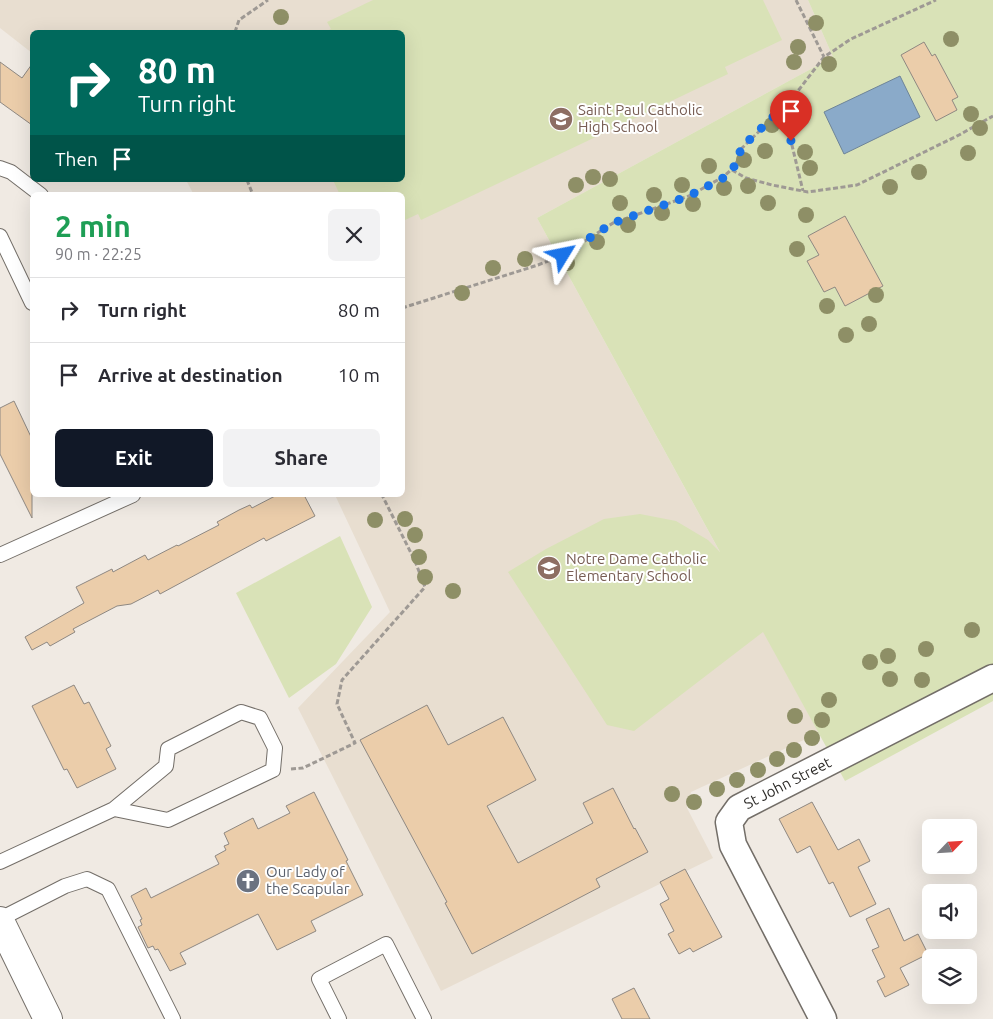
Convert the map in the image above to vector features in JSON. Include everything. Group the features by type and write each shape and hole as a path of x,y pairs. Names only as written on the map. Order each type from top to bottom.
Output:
{"main road":[{"path":"0,920 48,1019"}],"street":[{"name":"St John Street","path":"823,1019 733,844 729,822 739,808 993,678"}],"lane":[{"path":"0,168 12,172 37,192"},
{"path":"0,236 28,281"},
{"path":"0,555 123,497"},
{"path":"0,862 114,808 166,766 168,749 241,712 260,718 275,748 272,770 168,820 114,808"},
{"path":"0,920 65,886 87,880 108,889 173,1019"},
{"path":"339,1019 318,979 386,944 424,1019"}],"path":[{"path":"236,30 239,20 268,0"},
{"path":"796,0 824,57"},
{"path":"405,307 538,265 563,255 613,223 689,196 723,178 732,170 738,160 741,148 794,96 824,57 851,39 925,2 936,0"},
{"path":"783,107 803,191"},
{"path":"732,170 746,178 772,186 808,192 857,185 959,135 993,116"},
{"path":"272,770 303,768 355,744 337,704 342,680 425,587 415,561 383,497"}],"shaded area":[{"name":"Notre Dame Catholic Elementary School","path":"0,0 808,0 833,57 537,218 819,733 691,792 687,808 713,858 441,991 298,708 390,612 336,497 405,497 405,192 192,192 187,182 405,182 405,30 30,30 30,51 0,28"}],"green space":[{"path":"373,0 763,0 782,40 725,67 728,74 421,220 418,214 405,220 405,192 339,192 334,182 405,182 405,30 329,30 331,29 327,22"},
{"path":"808,0 993,0 993,701 845,781 763,632 634,731 607,725 508,572 546,549 604,519 640,514 676,521 708,540 720,552 537,218 833,57"},
{"path":"340,536 372,607 336,664 289,698 236,593"}],"water":[{"path":"900,76 920,117 844,154 824,112"}],"building":[{"path":"924,42 932,56 935,54 958,97 952,100 957,110 936,121 901,55"},
{"path":"0,62 22,78 30,67 30,124 0,102"},
{"path":"845,216 883,286 845,306 835,287 824,292 807,261 819,255 808,236"},
{"path":"14,401 30,435 32,518 0,454 0,408"},
{"path":"273,497 305,497 315,516 266,541 264,538 160,594 158,590 131,604 117,606 73,629 75,632 50,646 47,642 32,650 25,637 84,603 76,587 112,569 113,572 145,555 148,560 219,525 217,522 239,510 250,505 252,508"},
{"path":"74,685 84,704 89,702 111,746 106,749 116,769 77,788 67,769 64,770 32,706"},
{"path":"427,705 448,745 503,717 536,780 487,806 518,863 593,823 583,803 613,788 648,852 596,879 600,887 472,954 445,903 447,902 360,740"},
{"name":"Our Lady of the Scapular","path":"314,792 363,895 311,921 316,931 277,950 258,914 180,953 186,964 170,971 158,949 155,950 153,946 148,948 138,927 142,925 140,920 142,919 131,896 146,888 151,898 219,864 215,856 226,850 224,846 229,844 224,833 253,818 258,829 290,813 286,806"},
{"path":"812,802 838,850 859,839 870,861 858,867 876,904 850,917 833,882 829,884 810,846 797,853 779,819"},
{"path":"685,869 722,937 693,952 690,948 679,954 668,934 674,931 660,904 669,899 660,882"},
{"path":"889,908 904,941 918,934 926,949 922,949 922,957 900,968 909,985 885,997 877,981 885,977 872,950 879,947 866,919"},
{"path":"634,988 650,1019 622,1019 612,999"}],"place":[{"name":"Saint Paul Catholic High School","path":"561,119"},
{"name":"Notre Dame Catholic Elementary School","path":"549,568"},
{"name":"Our Lady of the Scapular","path":"248,881"}],"route":[{"path":"563,255 613,223 689,196 723,178 732,170 738,160 741,148 783,107 791,141"}]}
